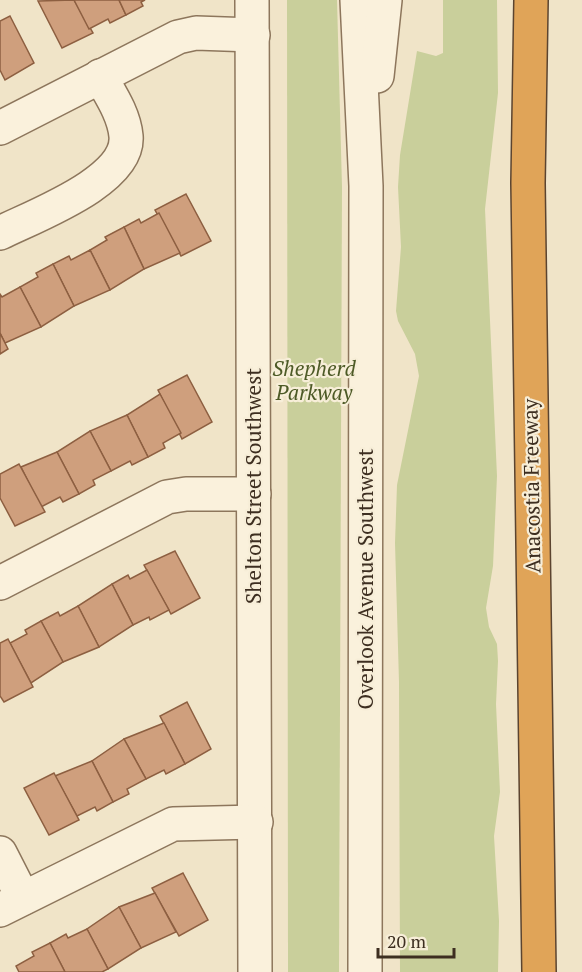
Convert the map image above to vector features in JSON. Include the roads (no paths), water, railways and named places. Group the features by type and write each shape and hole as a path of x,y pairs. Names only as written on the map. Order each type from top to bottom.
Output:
{"highway":[{"name":"Anacostia Freeway","path":"531,0 528,183 538,972"}],"street":[{"name":"Shelton Street Southwest","path":"252,0 255,972"},
{"name":"Overlook Avenue Southwest","path":"357,0 366,186 365,972"},
{"name":"Overlook Avenue Southwest","path":"366,186 385,0"},
{"path":"0,129 170,40 187,34 253,35"},
{"path":"0,233 102,179 121,160 126,136 123,122 100,76"},
{"path":"0,583 167,497 186,494 254,494"},
{"path":"0,853 12,904 173,824 256,822"}],"park label":[{"name":"Shepherd Parkway","path":"314,381"}]}
